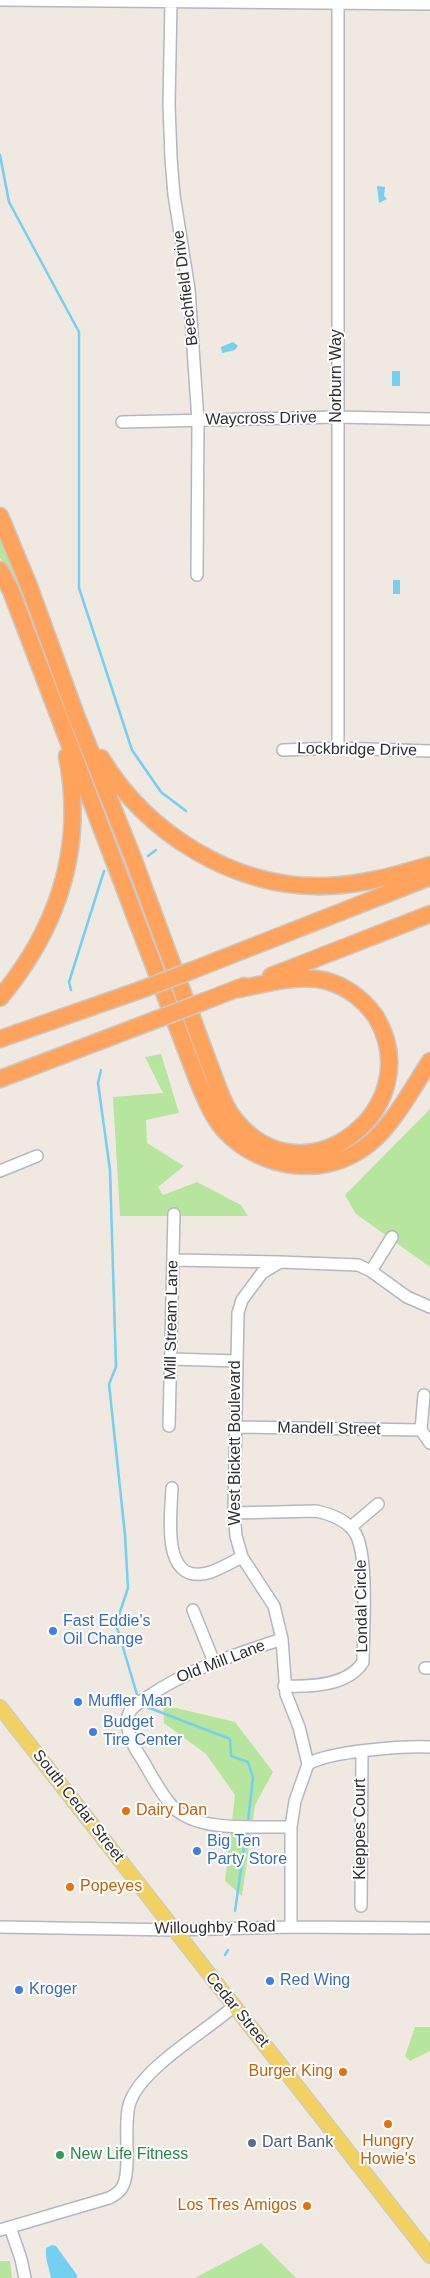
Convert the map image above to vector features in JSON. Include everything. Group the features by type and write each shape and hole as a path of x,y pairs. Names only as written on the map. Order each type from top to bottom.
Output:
{"highway":[{"path":"0,516 133,858 214,1077 232,1116 258,1140 278,1149 293,1152 311,1152 331,1148 346,1141 363,1129 383,1101 389,1083 390,1065 385,1035 368,1006 344,988 319,979 287,980 234,990"},
{"path":"0,570 11,591 199,1084 216,1118 225,1131 261,1158 303,1166 320,1166 346,1160 380,1134 430,1061"},
{"path":"0,998 28,961 51,918 63,884 71,843 72,795 70,771 47,684"},
{"path":"69,693 96,750 124,792 166,831 184,844 218,863 267,879 324,886 371,881 430,865"},
{"path":"0,1039 143,989 430,877"},
{"path":"0,1079 430,914"}],"main road":[{"name":"South Cedar Street","path":"0,1707 174,1930"},
{"name":"Cedar Street","path":"174,1930 430,2256"}],"street":[{"path":"2,0 430,4"},
{"name":"Beechfield Drive","path":"171,1 169,105 171,158 174,195 189,289 198,421 198,576"},
{"name":"Norburn Way","path":"338,3 338,748"},
{"name":"Waycross Drive","path":"122,422 337,417 430,419"},
{"name":"Lockbridge Drive","path":"283,750 338,748 430,751"},
{"path":"0,1171 37,1156"},
{"name":"Mill Stream Lane","path":"169,1426 174,1214"},
{"path":"371,1271 392,1237"},
{"path":"173,1260 346,1263 358,1265 371,1271 407,1298 430,1307"},
{"name":"West Bickett Boulevard","path":"280,1262 262,1273 242,1300 238,1313 234,1513 236,1536 242,1557 274,1606 282,1639 284,1686 299,1727 308,1764"},
{"path":"171,1359 237,1361"},
{"path":"424,1395 421,1430 430,1443"},
{"name":"Mandell Street","path":"237,1427 421,1430"},
{"path":"172,1488 172,1554 180,1567 189,1572 209,1572 242,1557"},
{"path":"234,1513 316,1511 340,1519 351,1527 378,1504"},
{"name":"Londal Circle","path":"284,1686 319,1685 332,1682 355,1672 363,1662 362,1552 360,1540 351,1527"},
{"path":"193,1610 214,1662"},
{"name":"Old Mill Lane","path":"282,1639 214,1662 170,1682 134,1707 128,1714 127,1723 136,1750 172,1806 182,1815 195,1821 212,1824 291,1827"},
{"path":"292,1927 291,1827 295,1801 308,1764 315,1760 362,1752 398,1747 430,1747"},
{"name":"Kieppes Court","path":"361,1906 362,1752"},
{"name":"Willoughby Road","path":"0,1927 174,1930 292,1927 430,1928"},
{"path":"25,2278 21,2259 5,2229 109,2198 122,2188 126,2176 126,2121 133,2096 141,2084 168,2057 233,2007"}],"green space":[{"path":"0,528 53,676 9,572 0,558"},
{"path":"161,1054 179,1113 146,1120 147,1143 184,1166 158,1187 163,1195 197,1182 241,1205 248,1216 120,1216 113,1097 163,1093 145,1057"},
{"path":"430,1109 430,1267 356,1214 345,1195"},
{"path":"163,1705 235,1722 273,1772 255,1805 242,1896 225,1881 235,1795 206,1754 164,1723"},
{"path":"415,2027 430,2027 430,2051 410,2061 405,2056"},
{"path":"261,2243 296,2278 195,2278"},
{"path":"0,2261 10,2261 12,2278 0,2278"}],"water":[{"path":"377,186 385,187 384,196 387,199 379,203"},
{"path":"233,342 238,346 235,350 222,353 221,347"},
{"path":"392,371 400,371 400,386 392,386"},
{"path":"393,580 400,580 400,594 393,594"},
{"path":"52,2245 56,2246 77,2275 77,2278 51,2278 46,2248"}],"waterway":[{"path":"0,155 9,202 79,332 79,588 132,750 161,792 186,811"},
{"path":"148,856 156,850"},
{"path":"71,990 69,982 104,871"},
{"path":"101,1070 98,1083 110,1170 116,1367 109,1384 125,1535 128,1588 116,1624 138,1698"},
{"path":"147,1707 230,1739 231,1756 248,1762 253,1778 248,1821"},
{"path":"235,1911 246,1834"},
{"path":"225,1955 228,1950"}],"place":[{"name":"Fast Eddie's Oil Change","path":"53,1631"},
{"name":"Muffler Man","path":"78,1702"},
{"name":"Budget Tire Center","path":"93,1732"},
{"name":"Dairy Dan","path":"126,1811"},
{"name":"Big Ten Party Store","path":"197,1851"},
{"name":"Popeyes","path":"70,1887"},
{"name":"Red Wing","path":"270,1981"},
{"name":"Kroger","path":"19,1990"},
{"name":"Burger King","path":"343,2072"},
{"name":"Hungry Howie's","path":"388,2124"},
{"name":"Dart Bank","path":"252,2143"},
{"name":"New Life Fitness","path":"60,2155"},
{"name":"Los Tres Amigos","path":"307,2206"}]}
